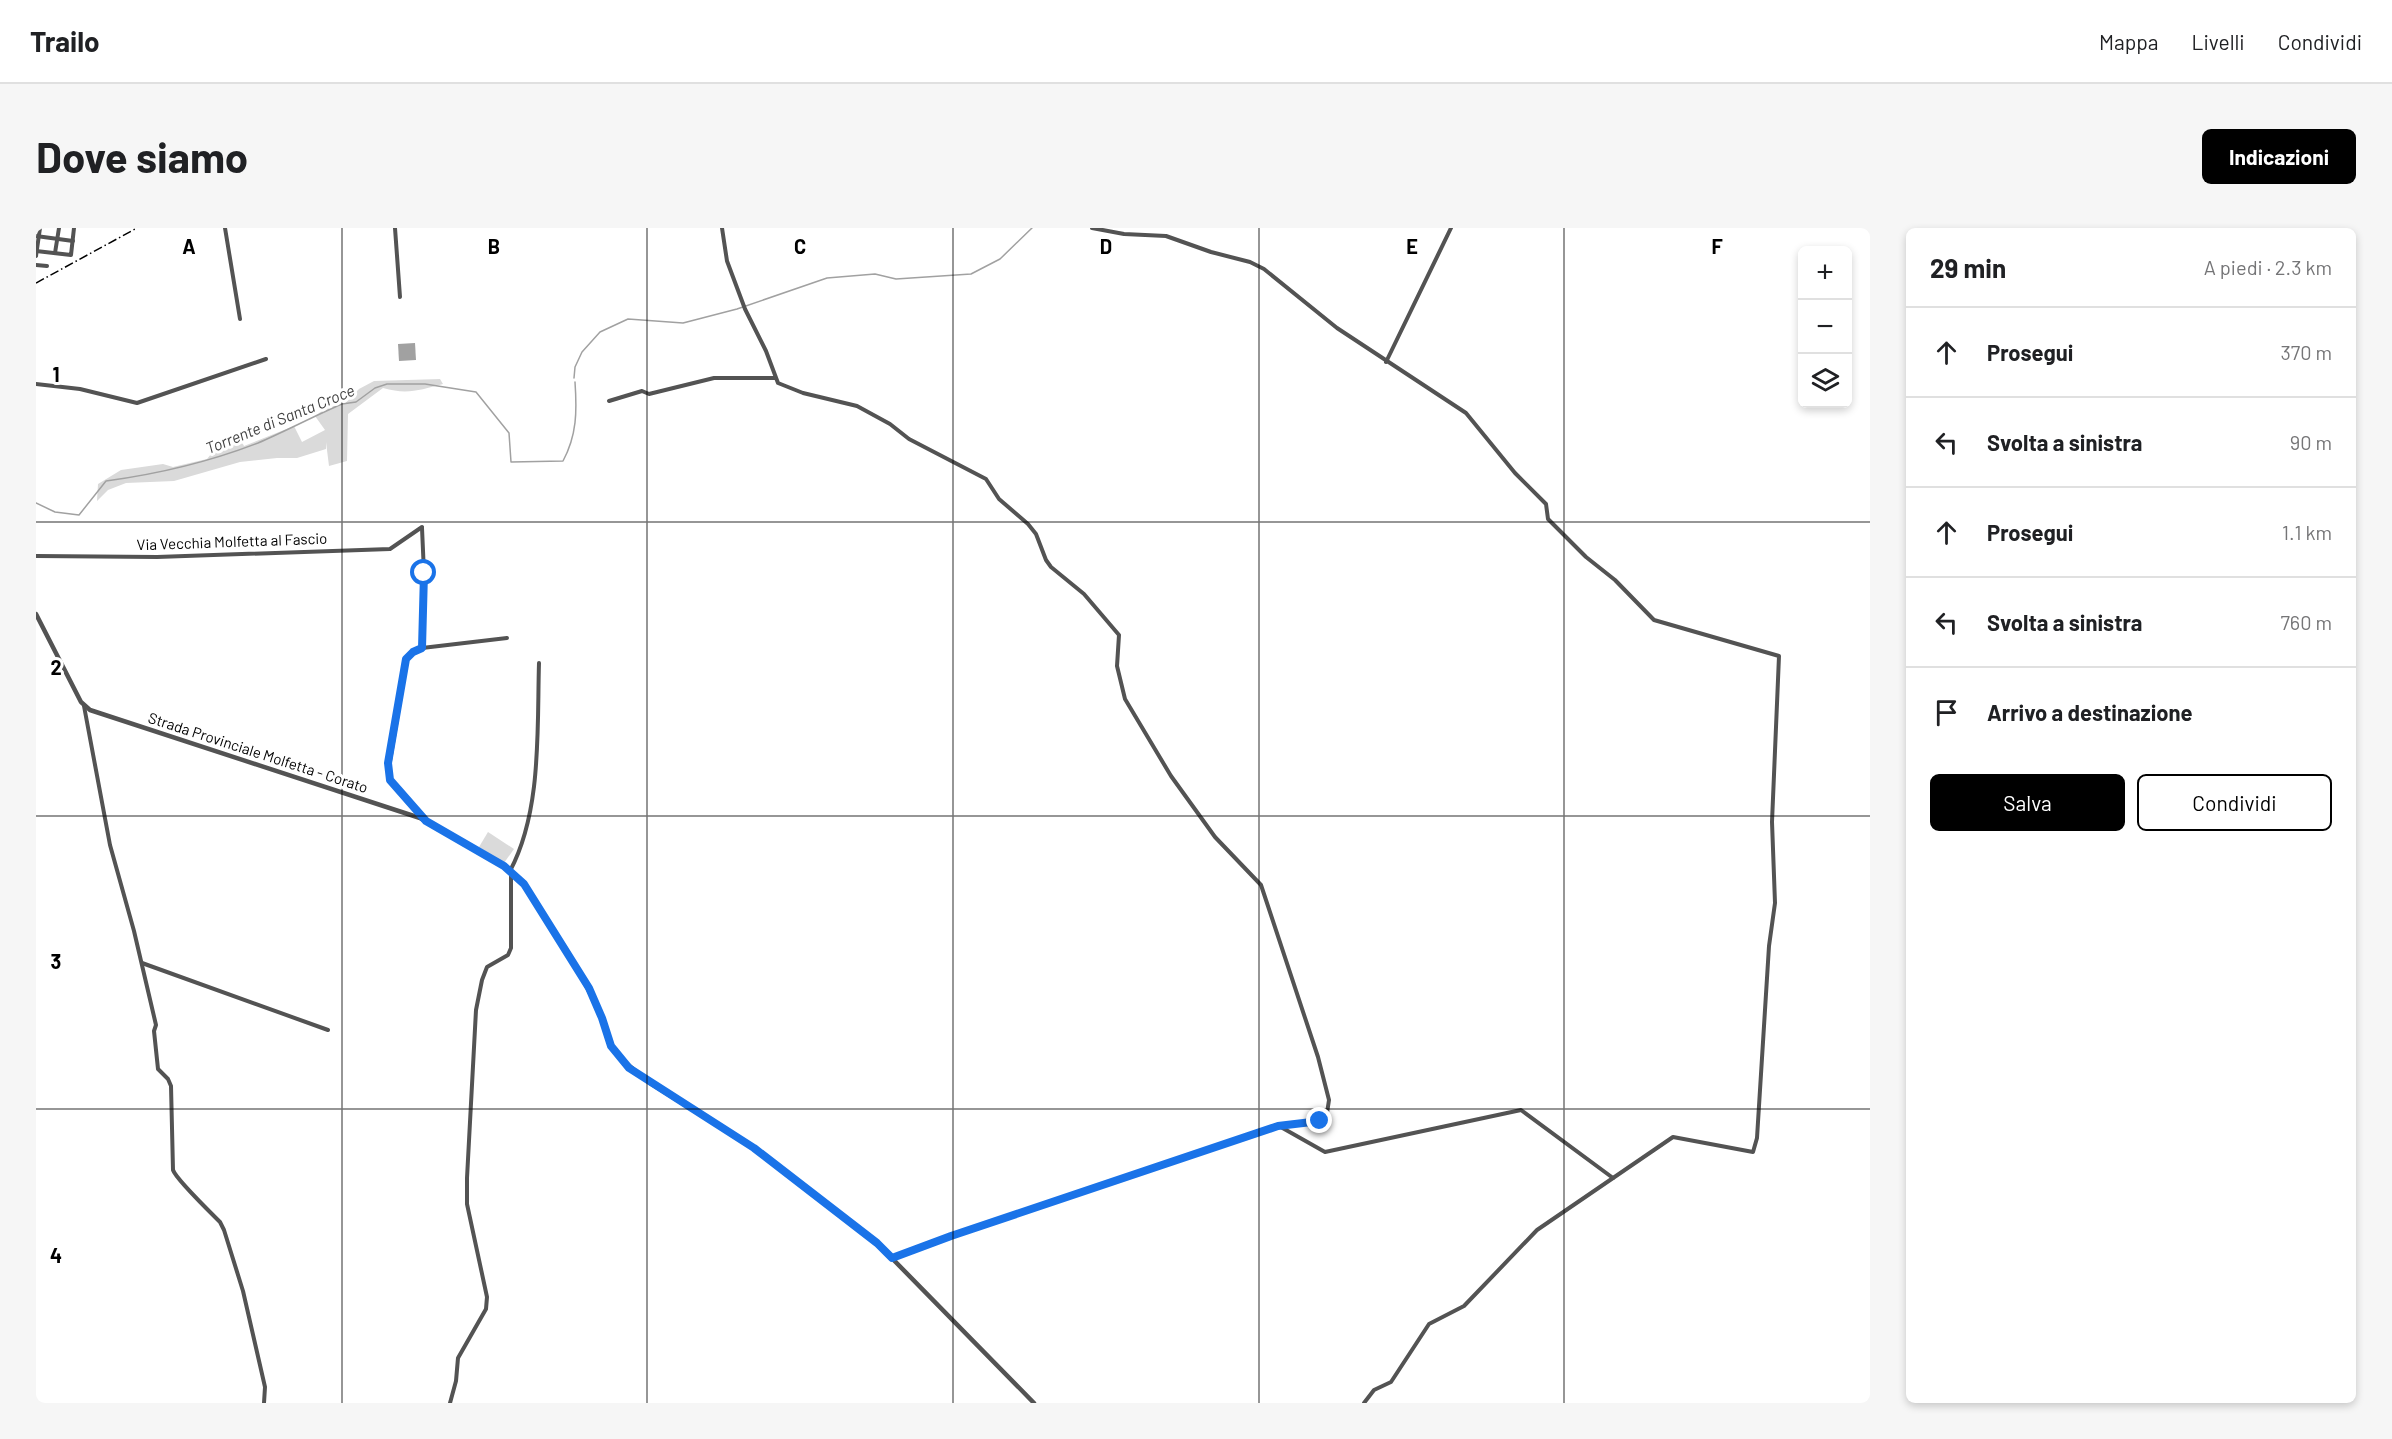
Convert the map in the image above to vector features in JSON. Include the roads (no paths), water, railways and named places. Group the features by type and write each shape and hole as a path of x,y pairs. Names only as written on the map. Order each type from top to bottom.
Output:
{"street":[{"path":"36,256 40,228"},
{"path":"55,253 59,228"},
{"path":"37,251 71,255 74,228"},
{"path":"225,228 240,319"},
{"path":"395,228 400,297"},
{"path":"722,228 727,261 778,383 803,393 857,406 890,424 909,439 986,479 999,499 1036,534 1051,567 1084,594 1119,634 1116,666 1125,699 1171,776 1215,837 1261,885 1318,1057 1329,1100 1327,1113 1320,1121 1278,1126 892,1258"},
{"path":"1092,228 1124,234 1166,236 1264,268 1336,328 1466,413 1515,473 1546,504 1548,519 1586,557 1615,580 1654,620 1779,656 1772,822 1775,903 1769,946 1762,1068 1753,1152 1673,1137 1537,1230 1464,1306 1429,1324 1391,1382 1374,1390 1364,1403"},
{"path":"1386,362 1452,228"},
{"path":"38,236 73,241"},
{"path":"36,265 47,266"},
{"path":"36,384 80,389 137,403 266,359"},
{"path":"609,400 642,391 649,394 714,378 775,378"},
{"name":"Via Vecchia Molfetta al Fascio","path":"36,556 157,557 390,549 422,527 424,573 422,648"},
{"path":"36,614 84,706 110,845 156,1025 154,1031 158,1069 168,1079 171,1086 173,1170 175,1176 220,1222 224,1230 243,1291 265,1387 264,1403"},
{"path":"426,821 390,780 388,773 406,659 413,652 422,648 507,638"},
{"path":"450,1403 456,1381 458,1358 486,1309 487,1297 467,1204 466,1178 476,1010 482,980 488,967 508,955 511,948 510,871 517,857 530,814 536,744 539,663"},
{"name":"Strada Provinciale Molfetta - Corato","path":"84,706 426,821 510,871 524,884 569,954 597,1006 611,1046 621,1059 650,1083 754,1148 877,1243 1034,1403"},
{"path":"141,963 328,1030"},
{"path":"1278,1126 1325,1152 1521,1110 1613,1178"}],"waterway":[{"name":"Torrente di Santa Croce","path":"574,378 575,367 582,352 600,332 628,319 683,323 737,309 827,278 875,274 896,279 971,274 1000,259 1032,228"},
{"name":"Torrente di Santa Croce","path":"36,503 55,512 79,515 106,481 145,475 240,450 342,404 356,402 375,388 387,384 425,384 476,392 509,433 511,462 563,461 571,442 575,423 575,382"}],"railway":[{"path":"36,283 137,228"}]}
